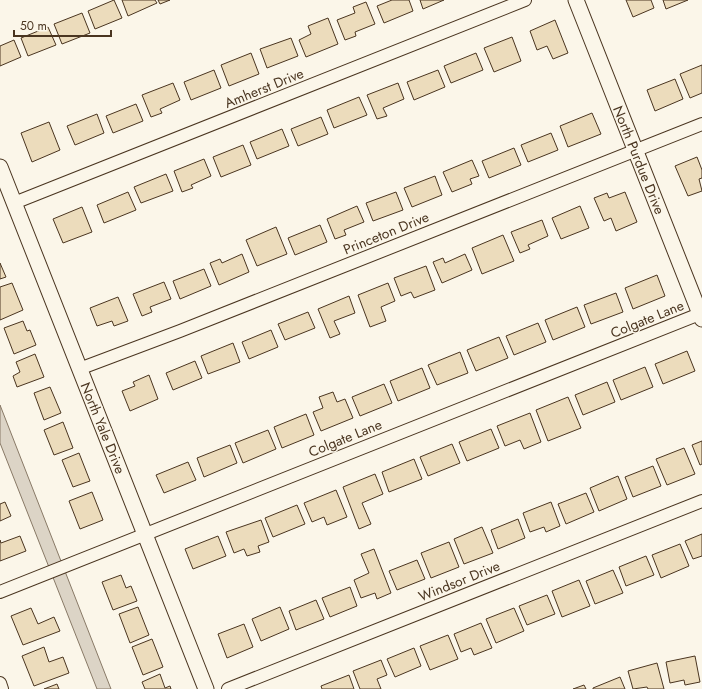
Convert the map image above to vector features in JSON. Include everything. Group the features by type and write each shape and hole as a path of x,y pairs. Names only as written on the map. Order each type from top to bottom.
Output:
{"street":[{"name":"Amherst Drive","path":"14,203 525,0"},
{"name":"North Purdue Drive","path":"576,0 701,315"},
{"name":"Princeton Drive","path":"80,369 180,331 702,124"},
{"name":"North Yale Drive","path":"0,167 206,689"},
{"name":"Colgate Lane","path":"0,592 701,315"},
{"name":"Windsor Drive","path":"228,689 702,501"},
{"path":"0,683 2,689"}],"shaded area":[{"path":"0,405 111,689 97,689 0,443"}],"building":[{"path":"114,0 122,18 95,29 88,11"},
{"path":"122,0 155,0 157,3 128,16"},
{"path":"158,0 170,0 160,4"},
{"path":"392,0 409,0 413,11 384,23 377,6"},
{"path":"420,0 444,0 423,9"},
{"path":"626,0 651,0 654,8 633,17"},
{"path":"663,0 688,0 666,9"},
{"path":"366,2 375,24 355,32 356,36 345,40 337,20 355,13 353,7"},
{"path":"82,13 90,33 62,44 54,24"},
{"path":"328,18 338,44 306,57 299,40 311,34 308,26"},
{"path":"555,20 568,53 553,59 547,46 537,50 530,31"},
{"path":"48,27 56,45 28,56 21,38"},
{"path":"512,37 521,61 494,72 484,48"},
{"path":"291,38 298,56 267,68 260,49"},
{"path":"14,40 21,57 0,66 0,46"},
{"path":"251,53 259,74 229,86 221,65"},
{"path":"476,53 483,70 451,83 444,66"},
{"path":"702,65 702,93 690,98 680,74"},
{"path":"214,70 221,88 191,100 184,82"},
{"path":"438,70 445,87 414,100 407,82"},
{"path":"675,79 683,99 655,111 647,90"},
{"path":"173,83 180,100 160,109 162,113 151,117 142,95"},
{"path":"398,83 404,99 383,108 387,116 377,119 367,95"},
{"path":"359,97 367,115 334,128 327,110"},
{"path":"136,104 143,121 113,133 106,116"},
{"path":"592,113 601,134 568,147 560,126"},
{"path":"97,114 104,133 75,145 67,126"},
{"path":"321,117 328,134 298,146 291,129"},
{"path":"49,122 60,150 32,162 21,133"},
{"path":"282,129 289,146 257,159 250,142"},
{"path":"551,133 558,150 528,162 521,145"},
{"path":"243,145 251,165 221,177 213,157"},
{"path":"514,148 521,165 489,178 482,161"},
{"path":"697,157 702,170 702,178 699,179 702,191 688,196 675,166"},
{"path":"204,159 211,176 191,185 193,188 182,192 174,171"},
{"path":"472,160 479,176 470,179 472,184 452,192 443,172"},
{"path":"166,174 173,191 141,203 134,187"},
{"path":"435,176 442,195 412,207 404,188"},
{"path":"128,192 136,210 104,223 97,205"},
{"path":"396,192 403,210 373,221 366,203"},
{"path":"625,192 637,222 616,231 611,218 604,221 594,198 607,193 609,198"},
{"path":"357,206 364,222 344,230 346,235 335,239 327,219"},
{"path":"580,206 589,228 561,239 552,218"},
{"path":"82,207 92,232 63,243 53,219"},
{"path":"542,220 548,236 528,245 530,249 520,253 511,232"},
{"path":"320,225 327,242 295,255 288,238"},
{"path":"276,227 287,254 257,266 246,240"},
{"path":"503,235 514,261 482,274 472,248"},
{"path":"242,254 249,272 219,285 210,263 220,259 222,263"},
{"path":"465,254 472,270 442,283 433,262 443,258 445,263"},
{"path":"0,263 6,277 0,279"},
{"path":"426,266 435,290 414,298 411,292 401,296 394,278"},
{"path":"204,269 211,286 180,299 173,281"},
{"path":"657,275 665,296 633,309 625,288"},
{"path":"164,282 171,299 150,307 152,312 142,316 133,294"},
{"path":"12,283 23,310 0,320 0,287"},
{"path":"388,283 395,301 381,307 386,321 370,327 358,295"},
{"path":"616,293 623,312 591,324 584,305"},
{"path":"349,296 355,313 334,321 340,334 330,338 318,309"},
{"path":"118,297 128,321 114,326 112,321 97,326 90,308"},
{"path":"577,307 585,327 553,340 545,320"},
{"path":"308,312 315,328 285,340 278,324"},
{"path":"23,321 27,331 30,330 36,345 14,354 4,328"},
{"path":"538,323 546,342 514,355 506,336"},
{"path":"271,330 278,347 249,359 242,342"},
{"path":"499,337 508,358 476,371 467,350"},
{"path":"233,343 240,362 208,374 201,356"},
{"path":"687,351 695,371 663,384 655,364"},
{"path":"460,352 468,373 437,385 428,365"},
{"path":"35,354 44,377 17,387 13,376 20,372 16,362"},
{"path":"195,361 202,378 173,390 166,373"},
{"path":"645,367 653,387 621,400 613,380"},
{"path":"422,368 430,388 398,401 390,381"},
{"path":"149,375 158,399 130,411 122,391 135,386 133,382"},
{"path":"607,382 615,402 583,415 575,395"},
{"path":"384,384 392,403 360,416 352,397"},
{"path":"50,387 61,413 44,420 34,393"},
{"path":"333,392 337,402 345,399 353,418 321,431 313,412 323,408 319,397"},
{"path":"568,397 581,428 548,441 536,410"},
{"path":"530,413 541,442 524,449 520,440 505,446 497,426"},
{"path":"306,414 314,435 282,448 274,427"},
{"path":"63,422 73,448 54,455 44,430"},
{"path":"491,429 499,448 467,461 459,442"},
{"path":"268,430 276,449 243,463 235,443"},
{"path":"702,441 702,464 700,465 692,445"},
{"path":"452,444 460,463 428,476 420,457"},
{"path":"230,445 237,463 204,477 197,458"},
{"path":"684,448 695,474 667,485 656,459"},
{"path":"79,453 90,481 73,487 62,460"},
{"path":"414,459 422,479 389,492 382,472"},
{"path":"188,462 196,480 164,493 156,475"},
{"path":"653,466 661,486 633,497 625,477"},
{"path":"375,474 383,494 362,503 371,524 359,529 343,487"},
{"path":"618,476 627,499 599,511 590,488"},
{"path":"336,490 347,517 327,525 324,517 312,522 304,503"},
{"path":"92,492 103,520 80,529 69,501"},
{"path":"586,493 594,512 566,524 558,504"},
{"path":"5,502 11,516 0,521 0,504"},
{"path":"551,502 560,526 546,532 544,527 530,532 523,513"},
{"path":"297,505 305,524 273,537 265,518"},
{"path":"518,519 525,538 498,549 491,530"},
{"path":"261,520 269,542 258,546 260,552 247,556 244,549 234,553 226,532"},
{"path":"482,527 493,553 464,564 454,539"},
{"path":"702,534 702,556 693,559 685,541"},
{"path":"20,536 26,551 0,561 0,540 1,543"},
{"path":"218,536 226,556 193,569 185,549"},
{"path":"449,542 459,567 431,578 421,553"},
{"path":"680,544 689,566 661,578 652,555"},
{"path":"374,549 391,593 377,599 375,593 361,598 354,580 369,573 361,554"},
{"path":"646,556 654,575 626,586 619,567"},
{"path":"417,560 425,579 397,590 389,571"},
{"path":"613,570 623,593 595,604 586,581"},
{"path":"121,575 126,588 131,586 137,601 113,610 102,582"},
{"path":"579,580 590,606 562,617 552,591"},
{"path":"350,587 357,606 330,617 322,598"},
{"path":"547,595 555,614 527,625 519,606"},
{"path":"316,600 324,619 296,630 289,611"},
{"path":"138,607 149,635 130,643 119,614"},
{"path":"280,607 289,629 261,641 252,619"},
{"path":"31,608 38,624 54,617 60,631 23,645 11,616"},
{"path":"514,608 524,631 496,643 486,619"},
{"path":"481,623 492,648 474,655 471,648 461,652 454,634"},
{"path":"244,624 253,647 227,658 218,634"},
{"path":"448,635 458,659 430,670 420,646"},
{"path":"152,639 163,667 143,675 132,647"},
{"path":"44,647 49,662 63,657 69,673 34,686 22,656"},
{"path":"414,648 421,666 395,677 387,659"},
{"path":"695,656 700,682 685,685 684,680 670,683 666,662"},
{"path":"381,660 387,675 377,679 381,689 360,689 353,671"},
{"path":"657,663 664,689 648,689 647,687 633,689 628,671"},
{"path":"160,674 165,688 170,686 171,689 145,689 142,682"},
{"path":"349,675 354,689 322,689 321,686"},
{"path":"620,677 625,689 593,689 593,688"},
{"path":"57,684 59,689 44,689"},
{"path":"584,685 586,689 573,689"}]}
